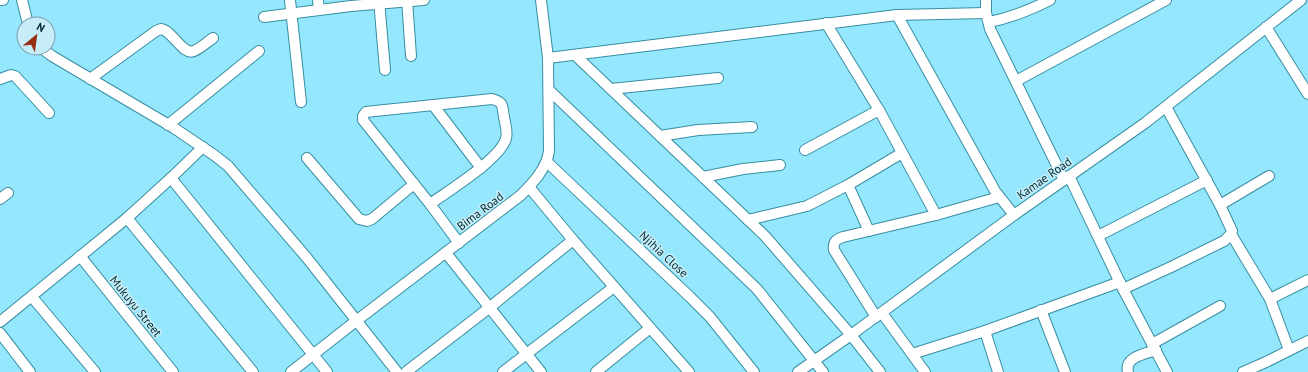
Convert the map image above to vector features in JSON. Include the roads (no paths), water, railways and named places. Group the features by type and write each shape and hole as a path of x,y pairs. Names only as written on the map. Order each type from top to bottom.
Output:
{"street":[{"path":"22,0 26,16"},
{"path":"290,0 301,102"},
{"path":"264,17 291,14 318,5 424,0"},
{"name":"Bima Road","path":"291,372 521,195 529,187 547,162 549,151 548,58 541,0"},
{"path":"986,0 992,34 1066,178 1098,236 1122,286 1167,372"},
{"path":"548,58 897,15 1007,18 1023,13 1050,0"},
{"path":"1016,81 1166,0"},
{"name":"Kamae Road","path":"798,372 879,315 1014,215 1145,123 1301,0"},
{"path":"407,1 411,56"},
{"path":"379,2 385,70"},
{"path":"897,15 941,93 964,138 995,191 1014,215"},
{"path":"826,23 879,110 936,215"},
{"path":"1266,27 1304,80 1308,94"},
{"path":"90,79 160,29 168,32 188,52 193,52 213,38"},
{"path":"168,125 259,50"},
{"path":"575,55 765,236 851,335 880,372"},
{"path":"52,56 168,125 214,154 228,166 307,258 397,372"},
{"path":"0,79 12,75 15,76 48,113"},
{"path":"611,89 718,78"},
{"path":"549,90 752,284 823,372"},
{"path":"430,204 480,168 498,153 504,145 507,137 502,105 498,100 492,99 366,112 363,116 363,120 459,243"},
{"path":"433,105 480,168"},
{"path":"1166,106 1220,205 1231,228 1231,234 1270,299 1289,350"},
{"path":"805,150 879,110"},
{"path":"660,136 698,130 752,127"},
{"path":"0,322 126,218 203,147"},
{"path":"748,220 807,206 848,185 902,153"},
{"path":"307,158 359,219 363,221 367,221 372,218 414,184"},
{"name":"Njihia Close","path":"547,162 710,317 754,372"},
{"path":"703,177 743,169 780,165"},
{"path":"1220,205 1269,176"},
{"path":"171,178 327,372"},
{"path":"1098,236 1206,180"},
{"path":"848,185 869,231"},
{"path":"529,187 573,240 689,372"},
{"path":"925,372 879,315 834,250 833,245 837,239 936,215 999,197"},
{"path":"126,218 253,372"},
{"path":"912,354 985,331 1041,310 1122,286 1171,267 1224,241 1231,234"},
{"path":"406,372 489,308 573,240"},
{"path":"446,253 541,372"},
{"name":"Mukuyu Street","path":"80,256 173,372"},
{"path":"1270,299 1308,280"},
{"path":"503,372 614,287"},
{"path":"32,297 95,372"},
{"path":"1128,372 1127,367 1132,359 1220,306"},
{"path":"1041,310 1065,372"},
{"path":"596,372 650,328"},
{"path":"985,331 998,372"},
{"path":"0,333 30,372"},
{"path":"1243,372 1308,341"}]}
